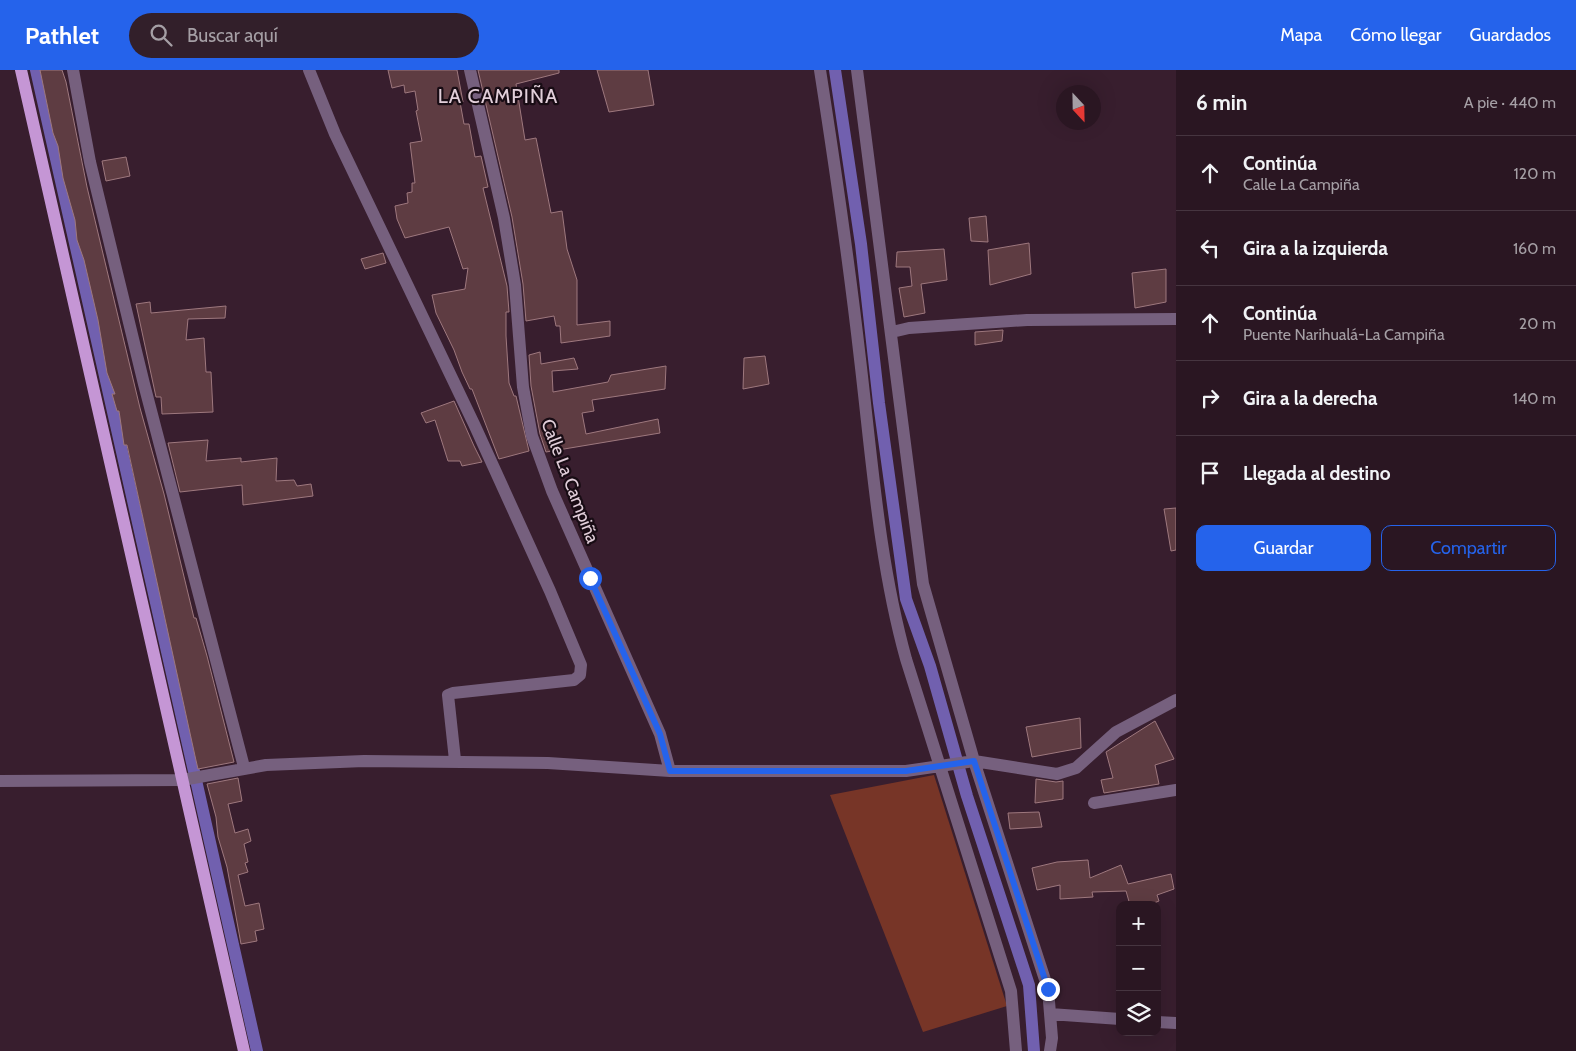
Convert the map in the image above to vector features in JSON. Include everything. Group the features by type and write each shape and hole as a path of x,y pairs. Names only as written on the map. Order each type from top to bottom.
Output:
{"main road":[{"path":"21,70 190,779 244,1051"}],"street":[{"path":"73,70 90,162 144,384 244,767"},
{"path":"309,70 335,134 366,195 546,582 581,665 580,675 574,680 448,695 455,760"},
{"name":"Calle La Campiña","path":"470,70 504,218 515,285 522,387 532,436 559,509 660,734 670,771"},
{"path":"820,70 850,264 890,594 906,659 943,766 1011,991 1016,1051"},
{"path":"857,70 923,584 968,761 1048,989 1050,1051"},
{"path":"892,332 909,328 1027,320 1176,319"},
{"path":"0,781 190,779 244,767 364,761 455,760 670,771 906,771 968,761 1043,773 1070,772 1116,732 1176,700"},
{"path":"1094,803 1176,790"},
{"path":"1050,1014 1116,1019"},
{"path":"1161,1022 1176,1023"}],"shaded area":[{"path":"934,775 1007,1006 923,1032 830,795"}],"building":[{"path":"40,70 62,70 66,82 87,187 140,408 164,494 194,618 196,618 207,656 234,762 198,769 127,445 124,445 119,411 117,411 112,394 115,394 107,373 98,320 84,260 77,240 75,220 63,178 58,146 53,133"},
{"path":"388,70 457,70 463,102 460,102 464,124 469,124 475,157 481,156 488,187 483,188 507,286 509,312 506,312 506,336 509,383 514,396 516,396 529,451 499,459 472,389 470,389 436,313 432,295 465,289 468,268 463,269 449,227 405,238 397,219 395,206 408,203 407,193 412,192 412,183 415,183 410,143 422,141 416,111 418,110 415,91 405,93 404,85 392,88"},
{"path":"478,70 559,70 559,73 516,84 525,140 536,138 551,213 562,211 567,249 577,280 577,325 610,321 610,336 561,343 560,326 556,326 554,316 526,321 523,284 512,217"},
{"path":"597,70 648,70 654,105 609,112"},
{"path":"126,157 130,176 106,181 102,161"},
{"path":"986,216 988,242 971,241 969,218"},
{"path":"1029,243 1031,274 990,285 988,250"},
{"path":"944,249 947,280 921,284 925,313 904,317 899,288 912,286 910,267 896,267 897,252"},
{"path":"383,253 386,263 365,269 361,259"},
{"path":"1166,269 1166,302 1135,308 1132,273"},
{"path":"150,302 151,313 226,306 225,318 188,319 186,340 204,338 206,372 211,372 213,412 162,414 161,397 156,397 136,304"},
{"path":"1003,330 1002,341 975,345 975,332"},
{"path":"540,352 541,364 574,358 578,369 552,371 553,392 608,382 611,375 666,366 665,389 592,400 594,411 582,413 586,434 658,419 660,433 546,452 540,434 531,386 529,355"},
{"path":"765,356 769,384 743,389 744,358"},
{"path":"454,401 482,462 462,466 460,461 448,461 435,420 426,423 421,413"},
{"path":"208,440 206,461 241,458 241,462 277,458 276,481 294,480 297,486 311,484 313,496 243,505 242,485 180,492 168,443"},
{"path":"1176,508 1176,550 1171,551 1164,509"},
{"path":"1080,718 1081,748 1032,757 1026,727"},
{"path":"1155,721 1174,759 1155,765 1159,784 1104,793 1101,780 1113,778 1106,752"},
{"path":"238,778 242,801 228,804 235,833 248,829 251,841 244,844 248,862 245,863 248,872 238,875 245,906 259,903 264,929 255,931 257,941 241,944 227,867 218,837 216,817 207,784"},
{"path":"1036,779 1056,782 1063,781 1063,799 1035,803"},
{"path":"1039,812 1042,827 1010,829 1008,813"},
{"path":"1088,860 1090,878 1121,865 1128,884 1171,874 1174,889 1157,895 1159,901 1129,901 1126,891 1092,892 1093,897 1060,899 1060,885 1037,890 1032,868 1057,862"}],"waterway":[{"path":"36,70 257,1051"},
{"path":"835,70 861,244 879,403 906,599 930,666 967,796 1029,985 1034,1051"}],"district":[{"name":"LA CAMPIÑA","path":"498,96"}],"route":[{"path":"590,578 660,734 668,756 670,771 906,771 974,761 1048,989"}]}
